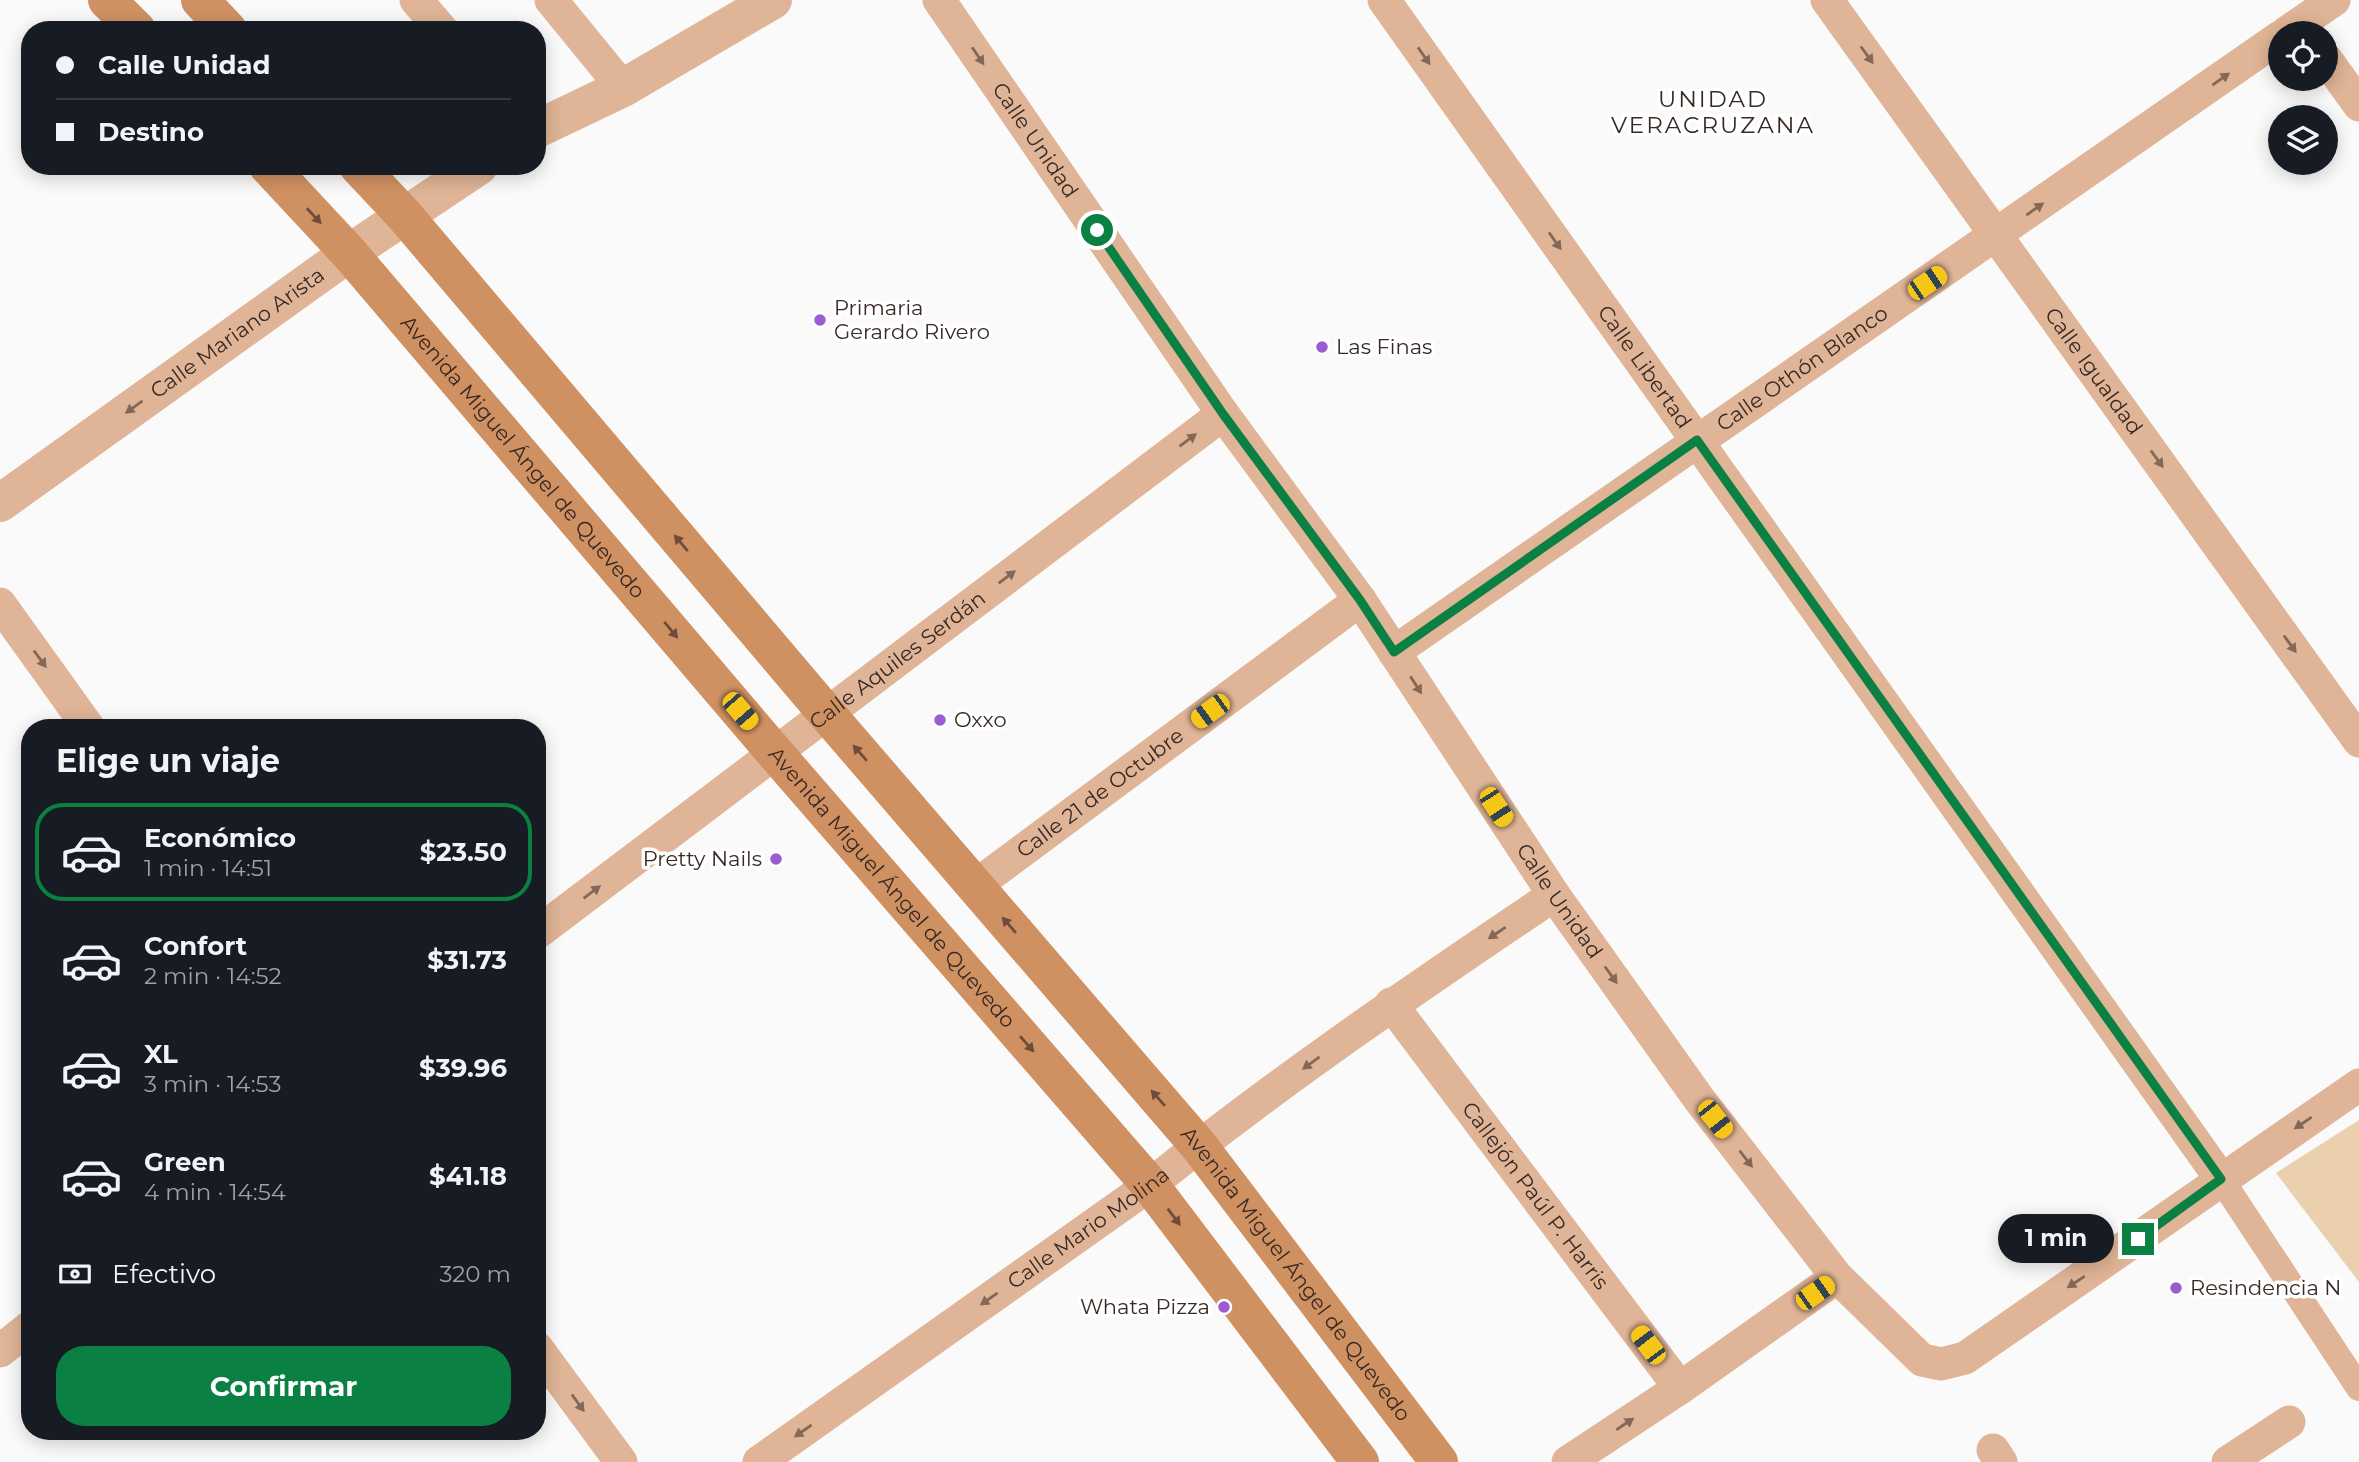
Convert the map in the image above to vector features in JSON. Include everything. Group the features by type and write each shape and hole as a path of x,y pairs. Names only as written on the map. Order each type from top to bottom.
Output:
{"main road":[{"path":"107,0 128,21"},
{"path":"200,0 220,21"},
{"name":"Avenida Miguel Ángel de Quevedo","path":"276,175 349,253 775,753 1150,1185 1360,1462"},
{"name":"Avenida Miguel Ángel de Quevedo","path":"366,175 404,215 827,714 1199,1146 1439,1462"}],"street":[{"path":"416,0 434,21"},
{"path":"551,0 623,88"},
{"path":"546,125 623,88 773,0"},
{"name":"Calle Unidad","path":"939,0 1223,414 1360,600 1554,895 1699,1099 1838,1277 1922,1360 1941,1364 1965,1358 2096,1269 2221,1179"},
{"name":"Calle Libertad","path":"1384,0 2221,1179 2359,1388"},
{"name":"Calle Igualdad","path":"1827,0 2359,741"},
{"name":"Calle Othón Blanco","path":"2299,21 2334,0"},
{"name":"Calle Othón Blanco","path":"1394,652 1697,440 1996,236 2268,42"},
{"path":"2338,76 2359,105"},
{"name":"Calle Mariano Arista","path":"0,503 349,253 465,175"},
{"name":"Calle Aquiles Serdán","path":"546,926 1223,414"},
{"name":"Calle 21 de Octubre","path":"975,886 1360,600"},
{"path":"0,604 83,719"},
{"name":"Calle Mario Molina","path":"759,1462 1150,1185 1391,1004 1554,895"},
{"name":"Callejón Paúl P. Harris","path":"1391,1004 1680,1388"},
{"path":"2221,1179 2359,1085"},
{"path":"1568,1462 1680,1388 1838,1277"},
{"path":"0,1351 21,1334"},
{"path":"546,1360 621,1462"},
{"path":"2228,1462 2289,1422"}],"shaded area":[{"path":"2359,1120 2359,1282 2276,1173"}],"place":[{"name":"Primaria Gerardo Rivero","path":"820,320"},
{"name":"Las Finas","path":"1322,347"},
{"name":"Oxxo","path":"940,720"},
{"name":"Pretty Nails","path":"776,859"},
{"name":"Resindencia N","path":"2176,1288"},
{"name":"Whata Pizza","path":"1224,1307"}],"district":[{"name":"UNIDAD VERACRUZANA","path":"1713,112"}],"route":[{"path":"1097,230 1223,414 1360,600 1394,652 1697,440 2221,1179 2138,1239"}]}
